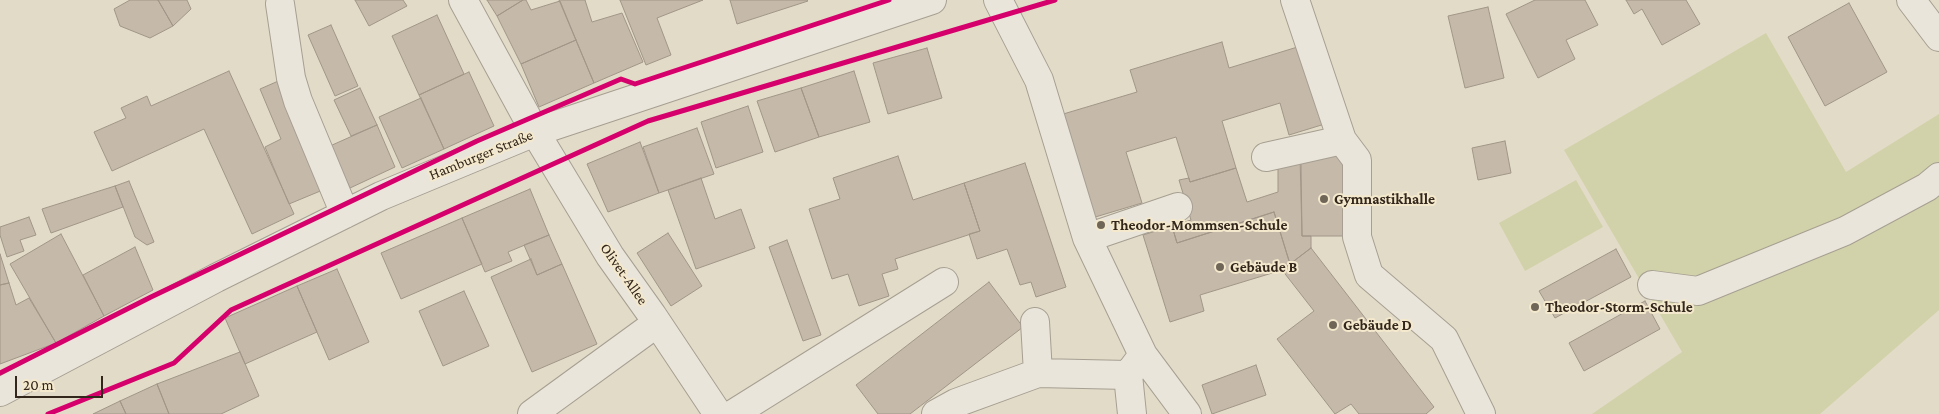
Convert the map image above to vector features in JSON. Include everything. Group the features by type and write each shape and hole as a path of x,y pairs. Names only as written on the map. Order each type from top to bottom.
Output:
{"street":[{"name":"Olivet-Allee","path":"463,0 535,132 610,256 657,323 715,412"},
{"name":"Hamburger Straße","path":"0,392 216,278 381,196 535,132 932,0"},
{"path":"998,0 1038,80 1087,238 1135,365 1132,414"},
{"path":"1295,0 1342,140 1356,160 1357,237 1369,275 1444,339 1481,414"},
{"path":"1911,0 1939,37"},
{"path":"280,4 292,78 298,100 345,214"},
{"path":"1266,157 1342,140"},
{"path":"1652,285 1698,291 1845,231 1928,187 1939,176"},
{"path":"1087,238 1178,207"},
{"path":"715,412 944,282"},
{"path":"1035,322 1038,373"},
{"path":"532,414 657,323"},
{"path":"936,414 956,404 1038,373 1135,365 1187,414"}],"green space":[{"path":"1766,33 1846,172 1939,114 1939,310 1820,414 1592,414 1682,352 1564,150"},
{"path":"1576,180 1603,227 1525,271 1499,223"}],"building":[{"path":"130,0 158,0 173,26 150,38 120,26 114,9"},
{"path":"158,0 187,0 191,9 173,26"},
{"path":"355,0 403,0 407,6 369,26"},
{"path":"487,0 523,0 497,16"},
{"path":"526,0 531,10 560,1 576,40 521,64 497,16"},
{"path":"559,0 585,0 592,22 622,13 643,62 594,83"},
{"path":"620,0 703,0 657,18 671,55 646,65"},
{"path":"730,0 807,0 808,1 737,24"},
{"path":"1535,0 1585,0 1598,25 1566,40 1575,59 1538,78 1506,14"},
{"path":"1626,0 1686,0 1700,24 1662,45 1642,9 1634,14"},
{"path":"1849,3 1887,72 1825,106 1788,37"},
{"path":"1488,7 1504,78 1465,88 1448,16"},
{"path":"437,15 464,74 419,95 392,36"},
{"path":"331,25 358,86 335,96 308,35"},
{"path":"576,40 594,83 539,107 521,64"},
{"path":"1222,42 1229,68 1304,45 1328,123 1289,135 1280,103 1222,121 1236,168 1190,182 1176,137 1126,152 1142,203 1092,218 1060,115 1137,92 1130,70"},
{"path":"927,48 942,98 888,114 873,63"},
{"path":"229,71 294,214 252,234 204,129 112,171 94,132 126,118 121,108 147,96 151,106"},
{"path":"854,71 870,122 819,137 801,88"},
{"path":"469,72 494,126 444,149 419,95"},
{"path":"283,79 330,187 289,204 265,147 281,139 260,89"},
{"path":"360,88 377,125 351,136 334,100"},
{"path":"801,88 819,137 775,152 757,101"},
{"path":"421,98 444,149 402,168 379,117"},
{"path":"748,106 763,152 716,168 701,122"},
{"path":"377,125 395,167 350,188 330,146"},
{"path":"697,128 714,174 659,193 643,147"},
{"path":"1505,141 1511,173 1478,180 1472,148"},
{"path":"640,142 659,193 608,212 587,164"},
{"name":"Gymnastikhalle","path":"1346,154 1347,236 1302,236 1300,155"},
{"path":"898,156 913,200 964,183 980,231 895,259 898,269 882,274 889,296 859,306 848,274 832,279 809,209 840,199 833,178"},
{"path":"1301,162 1302,236 1311,236 1311,248 1290,264 1274,212 1177,243 1172,226 1191,220 1179,180 1189,178 1190,182 1236,168 1247,202 1278,192 1278,163"},
{"path":"1025,163 1066,287 1036,297 1031,282 1020,285 1007,249 977,259 969,234 980,231 964,183"},
{"path":"701,178 715,219 741,209 755,248 696,269 668,190"},
{"path":"129,181 154,242 147,245 135,237 115,186"},
{"path":"115,186 123,207 51,233 42,209"},
{"path":"530,189 549,235 508,252 512,261 485,272 462,218"},
{"name":"Gebäude B","path":"1274,212 1290,264 1282,270 1200,295 1204,311 1170,322 1143,235 1172,226 1177,243"},
{"path":"29,217 36,235 20,240 24,251 7,257 0,235 0,227"},
{"path":"462,218 482,264 401,299 381,253"},
{"path":"668,233 702,286 671,306 637,253"},
{"path":"61,234 104,316 56,343 10,264"},
{"path":"549,235 562,264 537,275 524,245"},
{"path":"787,240 821,335 803,341 769,247"},
{"path":"135,247 153,290 104,316 83,275"},
{"name":"Gebäude D","path":"1311,248 1434,407 1426,414 1359,414 1351,404 1335,414 1277,339 1314,311 1282,270"},
{"path":"1616,249 1631,277 1555,318 1539,291"},
{"path":"0,254 9,283 0,285"},
{"path":"531,259 537,275 562,264 597,344 532,372 491,277"},
{"path":"337,269 369,342 329,360 297,286"},
{"path":"989,282 1023,327 910,414 878,414 856,385"},
{"path":"9,283 16,305 29,298 56,343 0,364 0,285"},
{"path":"297,286 317,332 245,364 225,318"},
{"path":"464,291 489,346 443,366 419,311"},
{"path":"1645,301 1660,329 1584,371 1569,343"},
{"path":"240,352 259,396 221,414 169,414 157,384"},
{"path":"1256,365 1266,395 1212,414 1202,385"},
{"path":"157,384 169,414 126,414 120,401"},
{"path":"120,401 126,414 93,414"}],"cycle path":[{"path":"0,373 151,297 477,141 621,79 635,84 889,0"},
{"path":"48,414 174,363 231,310 648,121 1055,0"}],"place":[{"name":"Gymnastikhalle","path":"1324,199"},
{"name":"Theodor-Mommsen-Schule","path":"1101,225"},
{"name":"Gebäude B","path":"1220,267"},
{"name":"Theodor-Storm-Schule","path":"1535,307"},
{"name":"Gebäude D","path":"1333,325"}]}
